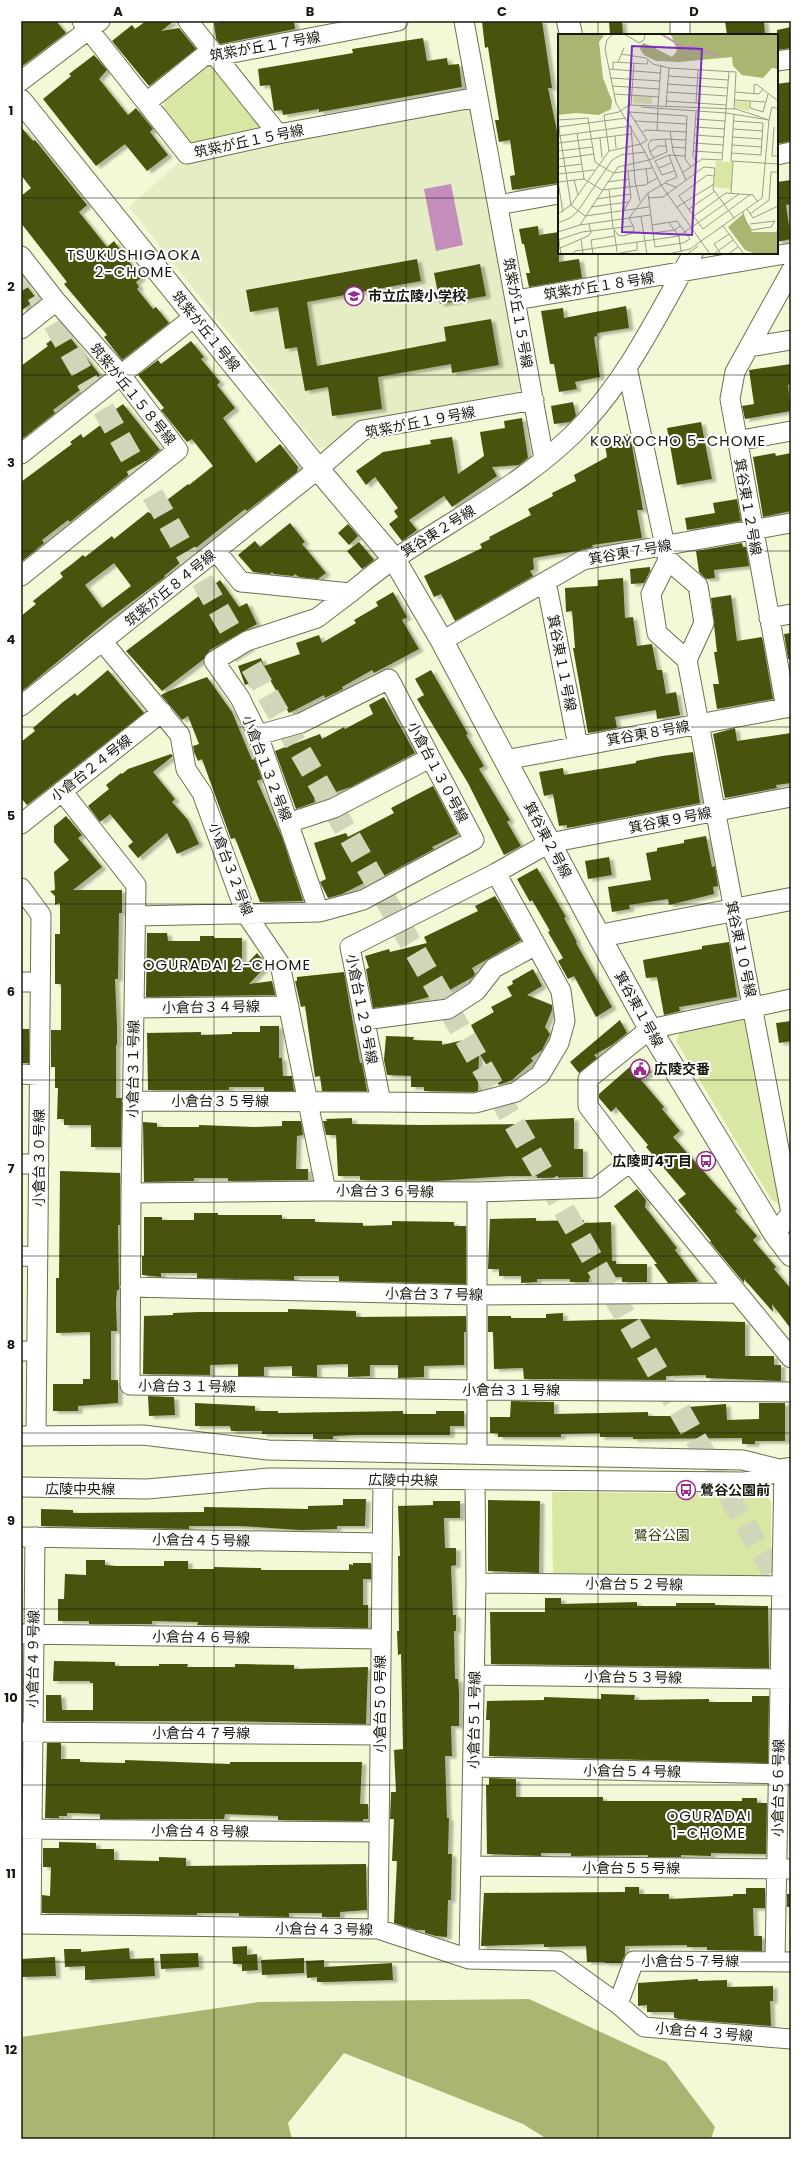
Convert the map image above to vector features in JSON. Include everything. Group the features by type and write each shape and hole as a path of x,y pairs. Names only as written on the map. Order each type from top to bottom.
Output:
{"street":[{"path":"188,21 278,134"},
{"name":"筑紫が丘１７号線","path":"147,102 204,56 227,54 398,21"},
{"name":"筑紫が丘１５号線","path":"464,21 544,459"},
{"path":"568,21 571,34"},
{"path":"680,21 680,34"},
{"path":"21,81 90,24"},
{"name":"筑紫が丘１５号線","path":"90,24 187,154 278,134 478,97"},
{"path":"778,61 791,59"},
{"name":"筑紫が丘１号線","path":"21,101 194,317 318,469 394,559"},
{"path":"778,154 791,152"},
{"path":"498,205 558,194"},
{"name":"筑紫が丘１８号線","path":"516,300 791,253"},
{"name":"箕谷東２号線","path":"599,936 442,641 394,559 480,504 544,459 586,421 627,367 692,254"},
{"name":"筑紫が丘１５８号線","path":"21,256 56,301 120,374 178,450 21,576"},
{"name":"箕谷東１２号線","path":"788,707 752,531 730,399 735,372 791,271"},
{"path":"21,329 56,301"},
{"path":"21,454 120,374 194,317"},
{"path":"749,347 791,340"},
{"path":"627,367 666,553 651,594 656,633 687,660 704,623 698,586 666,553"},
{"name":"筑紫が丘１９号線","path":"318,469 363,430 534,400"},
{"path":"737,441 791,431"},
{"name":"筑紫が丘８４号線","path":"21,706 318,469"},
{"name":"箕谷東７号線","path":"442,641 582,560 666,553 752,531 791,523"},
{"path":"216,551 241,582 350,593 394,559"},
{"name":"箕谷東１１号線","path":"546,581 578,746"},
{"name":"小倉台１３２号線","path":"319,912 258,735 240,698 214,661 247,641 317,618 350,593"},
{"path":"769,618 791,614"},
{"name":"小倉台３２号線","path":"102,641 180,735 186,769 202,793 246,914 280,964 326,1191"},
{"name":"箕谷東１０号線","path":"687,660 733,911 753,1006 784,1136 791,1213 783,1232"},
{"name":"小倉台１３０号線","path":"258,735 302,723 389,679 474,840 363,900 319,912"},
{"name":"箕谷東８号線","path":"505,760 788,707"},
{"name":"小倉台２４号線","path":"21,824 162,712"},
{"path":"288,823 334,808 430,758"},
{"name":"小倉台３１号線","path":"62,790 136,885 132,1101 130,1385 476,1390 791,1392"},
{"name":"箕谷東９号線","path":"549,843 791,797"},
{"name":"小倉台１２９号線","path":"381,1102 350,948 496,873 549,843"},
{"path":"308,1102 475,1103 516,1092 540,1075 559,1043 566,1021 561,990 496,873"},
{"name":"小倉台３０号線","path":"21,888 41,916 40,982 30,1075 28,1435"},
{"path":"599,936 791,899"},
{"path":"136,916 319,912"},
{"name":"箕谷東１号線","path":"599,936 650,1029 783,1232 791,1255"},
{"path":"364,1020 448,1009 476,991 494,968 536,945"},
{"path":"21,982 40,982"},
{"path":"791,999 650,1029 588,1079 588,1106 630,1162 791,1358"},
{"name":"小倉台３４号線","path":"134,1008 289,1006"},
{"name":"小倉台３５号線","path":"132,1101 308,1102"},
{"name":"小倉台３６号線","path":"131,1193 326,1191 477,1192 596,1188 630,1162"},
{"path":"477,1192 477,1454"},
{"name":"小倉台３７号線","path":"130,1287 476,1295 737,1293"},
{"name":"広陵中央線","path":"28,1435 143,1435 268,1450 743,1460 788,1470"},
{"name":"広陵中央線","path":"21,1487 147,1490 270,1478 744,1482 788,1470"},
{"name":"小倉台５６号線","path":"783,1961 788,1470"},
{"name":"小倉台５０号線","path":"378,1929 382,1480"},
{"name":"小倉台５１号線","path":"469,1959 476,1583 475,1480"},
{"name":"小倉台４５号線","path":"28,1537 382,1543"},
{"name":"小倉台４９号線","path":"26,1924 28,1537"},
{"name":"小倉台５２号線","path":"476,1583 787,1586"},
{"name":"小倉台４６号線","path":"27,1634 381,1639"},
{"name":"小倉台５３号線","path":"474,1675 786,1679"},
{"name":"小倉台４７号線","path":"27,1732 380,1735"},
{"name":"小倉台５４号線","path":"473,1767 784,1774"},
{"name":"小倉台４８号線","path":"26,1829 379,1832"},
{"name":"小倉台５５号線","path":"471,1866 784,1869"},
{"name":"小倉台４３号線","path":"26,1924 378,1929 469,1959 558,1961 618,2004 644,2027 791,2039"},
{"name":"小倉台５７号線","path":"618,2004 634,1961 783,1961"}],"shaded area":[{"name":"市立広陵小学校","path":"466,107 474,113 524,386 517,392 362,421 329,447 319,448 129,207 184,158"},
{"path":"451,184 463,245 436,251 424,189"}],"green space":[{"path":"211,59 266,129 196,144 185,141 164,113 164,98"},
{"path":"741,1017 750,1024 783,1208 771,1199 676,1041 681,1029"},
{"name":"鷺谷公園","path":"552,1492 765,1494 771,1502 771,1568 763,1577 553,1576"},
{"path":"529,1999 666,2062 715,2127 711,2139 547,2139 523,2124 344,2053 288,2123 292,2139 21,2139 21,2037 259,2002"}],"building":[{"path":"21,21 56,21 66,33 21,67"},
{"path":"146,21 174,21 161,31 179,28 196,49 149,86 112,41 132,25 135,29"},
{"path":"225,21 294,21 295,29 220,44 216,39 214,23"},
{"path":"482,21 542,21 552,88 548,88 558,136 558,183 512,190 510,176 515,175 510,140 499,142 495,120 499,120 488,47 485,48"},
{"path":"609,21 622,21 623,34 610,34"},
{"path":"725,21 764,21 765,34 727,34"},
{"path":"791,27 791,48 778,50 777,30"},
{"path":"423,38 427,61 447,58 448,65 459,64 462,87 319,112 319,109 283,115 282,110 274,111 270,85 260,86 258,69 353,53 352,49"},
{"path":"94,55 107,70 99,79 128,115 136,108 153,129 150,132 168,155 147,171 125,144 96,166 43,99 71,76 69,74"},
{"path":"791,82 791,141 778,144 778,84"},
{"path":"21,127 33,141 35,140 87,205 79,212 107,247 114,241 141,278 136,282 139,287 137,289 153,309 156,307 169,323 122,360 104,337 107,335 64,284 67,282 21,223 21,196 31,188 21,175"},
{"path":"791,180 791,204 786,205 791,239 778,242 778,182"},
{"path":"538,226 539,235 558,232 559,262 579,259 582,278 529,287 526,273 530,273 524,244 522,244 519,229"},
{"path":"417,259 421,281 307,302 317,366 446,341 444,327 491,319 499,365 452,373 451,364 378,377 382,409 332,416 328,387 305,391 297,347 285,349 278,307 250,312 246,290"},
{"path":"480,264 486,296 440,304 434,273"},
{"path":"21,279 37,299 21,311"},
{"path":"626,306 629,328 597,333 597,336 594,337 600,377 575,382 577,389 559,392 554,364 550,364 541,311 563,308 564,318"},
{"path":"64,330 100,375 53,410 55,413 21,440 21,366 48,346 46,344"},
{"path":"191,341 204,357 201,359 220,382 217,385 235,408 223,418 256,463 280,444 298,467 297,472 247,511 245,509 183,558 185,559 164,576 165,577 110,618 21,692 21,616 36,604 33,601 63,577 60,573 83,555 85,557 112,536 114,539 148,512 150,513 213,466 192,439 187,442 161,410 164,408 138,375 158,360 161,364","holes":["114,563 131,586 102,608 85,585"]},
{"path":"791,364 791,383 788,385 791,411 745,419 742,406 754,404 749,370"},
{"path":"573,402 576,416 570,422 554,424 551,406"},
{"path":"123,404 160,450 70,522 68,520 42,540 44,543 21,562 21,482 72,444 70,442 81,434 83,438 110,418 108,415"},
{"path":"522,418 528,458 519,465 492,467 497,476 452,507 444,496 409,520 417,530 402,541 389,524 398,517 394,511 398,508 375,477 366,485 356,471 383,452 431,444 430,440 452,437 458,474 484,456 480,432 505,428 504,421"},
{"path":"701,422 712,479 677,485 667,428"},
{"path":"630,434 643,510 637,510 642,538 592,545 593,547 577,551 533,558 534,569 530,571 533,576 455,621 441,594 434,597 424,576 482,548 480,544 490,539 489,537 531,515 528,509 553,496 552,493 576,481 574,475 607,457 604,438"},
{"path":"775,453 776,456 791,453 791,511 763,517 753,457"},
{"path":"737,499 741,521 687,530 685,518 715,513 713,503"},
{"path":"290,523 305,542 302,544 326,573 318,579 299,577 295,574 293,576 274,574 272,572 270,574 253,572 238,555 255,541 260,547"},
{"path":"348,524 358,536 349,545 338,533"},
{"path":"359,542 374,560 362,569 347,551"},
{"path":"742,543 743,547 746,547 749,566 714,570 715,578 706,579 699,572 696,551"},
{"path":"650,567 650,571 644,583 631,584 630,569"},
{"path":"623,578 625,618 633,617 637,646 652,644 657,670 662,670 666,694 676,692 680,715 657,719 656,710 615,717 617,728 588,733 573,648 575,648 572,611 566,612 565,588 598,586 598,580"},
{"path":"220,580 239,607 247,603 257,624 210,650 204,659 162,691 126,651"},
{"path":"393,592 407,617 402,620 419,649 374,673 372,670 342,687 343,689 325,698 324,695 289,713 266,673 268,677 245,685 238,666 261,658 264,666 300,654 296,643 319,635 322,643 356,623 354,620 378,606 376,602"},
{"path":"731,595 737,641 762,637 773,699 717,709 713,684 719,684 714,652 717,652 711,598"},
{"path":"791,633 791,659 788,659 784,634"},
{"path":"108,670 144,713 27,805 21,798 21,742 35,731 33,728 63,702 75,693 77,696"},
{"path":"431,670 468,734 466,735 484,766 479,769 510,820 507,822 521,846 504,855 468,783 417,699 424,695 415,679"},
{"path":"207,677 232,712 252,760 255,759 262,779 257,781 282,837 303,901 260,902 235,838 231,839 202,759 198,761 194,752 193,746 199,744 188,716 182,720 161,695"},
{"path":"384,697 415,753 351,787 314,799 315,802 296,809 275,751 320,734 322,739 344,727 345,729 373,714 369,705"},
{"path":"735,728 737,741 791,733 791,783 776,785 777,788 725,798 713,734"},
{"path":"693,752 700,803 567,828 567,825 559,826 553,794 544,796 539,772 563,768 564,775 636,763 636,761 662,756"},
{"path":"171,754 173,756 153,772 175,799 172,802 188,820 199,844 177,854 167,833 138,858 128,846 133,842 110,814 100,822 88,806 109,789 106,785 121,773 122,774 128,769"},
{"path":"433,786 458,834 432,847 434,849 367,885 366,882 342,894 328,898 320,882 326,879 314,843 346,833 348,837 394,813 391,808"},
{"path":"66,816 82,835 78,838 102,867 73,890 122,890 122,913 119,913 118,979 115,979 117,1027 116,1098 122,1098 121,1147 91,1147 91,1125 64,1125 64,1119 57,1119 58,1088 55,1088 55,1067 51,1067 51,1030 61,1030 61,984 55,984 55,934 60,934 60,903 55,905 55,896 50,891 55,890 54,872 69,860 54,842 54,826"},
{"path":"706,836 712,867 715,866 718,886 713,887 714,894 669,905 668,899 629,905 630,909 612,912 608,887 651,880 646,853 657,851 657,848 684,843 684,840"},
{"path":"609,857 612,875 588,879 585,861"},
{"path":"537,868 566,917 564,918 577,942 576,943 612,1007 596,1017 574,976 568,979 558,961 563,958 548,932 550,931 532,900 530,902 517,879"},
{"path":"495,896 521,940 472,968 475,974 473,977 446,992 404,1004 373,1008 366,969 369,968 365,956 389,949 390,952 427,943 424,937 478,911 475,906"},
{"path":"147,933 167,933 168,941 200,941 200,936 214,936 214,938 242,938 242,969 257,953 267,965 249,984 272,981 275,995 146,997"},
{"path":"729,942 737,997 679,1007 680,1011 664,1015 657,977 646,978 643,960 702,949 702,946"},
{"path":"533,969 542,986 527,995 552,1005 552,1010 545,1027 550,1034 542,1050 531,1058 533,1061 512,1080 499,1085 479,1053 478,1091 474,1092 424,1091 424,1087 411,1087 411,1076 387,1075 384,1060 386,1036 414,1037 413,1040 442,1041 442,1045 477,1037 471,1025 494,1012 491,1007 512,996 507,987 513,984 512,981"},
{"path":"344,972 360,1063 362,1063 367,1091 322,1091 320,1076 315,1077 305,1006 301,1007 295,981 297,981 297,977"},
{"path":"620,1020 627,1033 612,1045 594,1055 597,1058 579,1073 570,1062"},
{"path":"791,1021 791,1041 779,1043 776,1023"},
{"path":"260,1026 279,1026 279,1058 282,1058 283,1076 292,1076 294,1091 264,1091 264,1087 229,1087 229,1090 148,1090 147,1033 201,1032 201,1035 232,1034 232,1032 260,1032"},
{"path":"21,1029 29,1029 29,1063 21,1063"},
{"path":"640,1058 651,1072 641,1080 664,1107 662,1109 680,1131 673,1137 737,1209 735,1211 757,1236 753,1240 776,1267 774,1269 791,1289 791,1329 772,1304 773,1312 744,1279 744,1283 710,1242 711,1241 678,1200 686,1194 646,1147 648,1145 616,1107 611,1112 599,1098 599,1094"},
{"path":"352,1118 352,1124 422,1125 525,1124 525,1120 574,1118 574,1149 583,1149 583,1177 537,1178 537,1176 509,1176 434,1181 360,1180 360,1176 338,1176 336,1135 326,1135 323,1121 327,1121 326,1119"},
{"path":"282,1121 301,1121 303,1135 297,1136 296,1169 308,1169 308,1180 228,1181 228,1178 194,1178 194,1181 144,1182 143,1122 157,1123 157,1127 199,1127 199,1125 255,1127 282,1126"},
{"path":"60,1171 120,1173 120,1225 118,1225 119,1290 117,1290 116,1302 117,1331 111,1331 111,1380 118,1380 118,1403 78,1406 78,1411 53,1411 53,1384 83,1384 83,1379 90,1379 90,1332 56,1333 56,1278 59,1278"},
{"path":"637,1189 646,1200 645,1207 677,1248 675,1250 698,1281 668,1283 654,1264 657,1264 614,1206"},
{"path":"194,1213 218,1213 218,1215 282,1215 282,1219 315,1219 315,1222 363,1223 363,1226 392,1225 392,1221 454,1222 454,1226 466,1226 466,1284 339,1281 339,1276 294,1276 294,1280 197,1278 197,1273 161,1273 161,1277 142,1275 142,1256 144,1256 144,1217 162,1217 162,1220 194,1220"},
{"path":"536,1218 536,1221 584,1220 584,1223 611,1222 612,1261 616,1261 616,1264 647,1264 647,1282 622,1282 622,1277 589,1278 589,1282 570,1282 570,1279 537,1279 537,1282 521,1283 521,1276 499,1276 499,1269 488,1269 490,1219"},
{"path":"288,1309 356,1311 356,1317 466,1316 466,1332 464,1332 464,1365 424,1366 424,1377 398,1378 398,1365 370,1365 370,1376 348,1377 348,1364 317,1365 317,1377 292,1376 292,1366 264,1367 264,1376 238,1376 238,1364 210,1365 210,1375 143,1374 144,1316 199,1312 288,1312"},
{"path":"563,1313 563,1321 635,1319 745,1322 745,1356 774,1356 774,1365 781,1365 781,1381 706,1378 706,1375 666,1376 666,1380 524,1379 523,1368 494,1369 493,1332 488,1332 488,1316 511,1316 511,1318 546,1318 546,1314"},
{"path":"148,1396 174,1397 175,1415 149,1416"},
{"path":"511,1401 554,1402 554,1414 648,1412 648,1416 688,1416 688,1407 726,1404 727,1420 759,1419 759,1403 785,1403 785,1441 755,1441 755,1444 742,1444 742,1438 633,1439 633,1437 600,1437 600,1433 561,1434 561,1437 498,1437 498,1433 490,1433 490,1417 510,1417"},
{"path":"195,1403 255,1406 255,1411 278,1411 278,1413 403,1411 403,1414 436,1414 436,1411 464,1411 464,1426 450,1426 450,1435 357,1435 333,1436 333,1439 313,1439 313,1434 262,1434 262,1431 231,1431 230,1426 195,1426"},
{"path":"343,1499 366,1499 365,1526 337,1526 337,1529 300,1530 240,1526 189,1526 189,1529 41,1526 41,1509 73,1510 73,1513 204,1512 204,1507 308,1509 308,1506 343,1505"},
{"path":"488,1500 540,1501 539,1573 488,1571"},
{"path":"433,1501 460,1501 460,1518 444,1518 445,1548 456,1548 456,1565 451,1566 453,1615 456,1615 456,1631 454,1631 455,1679 458,1679 459,1692 459,1726 451,1726 452,1756 445,1756 447,1818 449,1818 448,1854 452,1854 451,1900 448,1900 447,1937 436,1936 425,1933 425,1930 416,1930 394,1923 397,1861 392,1861 394,1819 390,1819 391,1792 396,1792 394,1750 403,1749 401,1654 398,1655 397,1631 399,1631 398,1556 400,1556 398,1506 433,1505"},
{"path":"86,1560 105,1560 105,1565 116,1566 164,1566 164,1561 188,1561 188,1569 214,1569 214,1567 261,1568 261,1570 349,1570 349,1564 371,1563 371,1579 363,1579 363,1605 368,1605 368,1628 197,1625 198,1622 152,1621 152,1624 89,1624 89,1621 58,1621 58,1599 64,1599 65,1574 86,1575"},
{"path":"545,1598 561,1598 561,1604 637,1602 637,1606 676,1606 676,1603 715,1603 715,1605 768,1606 769,1668 491,1664 490,1612 545,1612"},
{"path":"54,1661 115,1662 115,1666 159,1666 159,1664 188,1664 187,1667 235,1667 235,1664 294,1665 294,1669 368,1667 366,1724 222,1721 46,1721 46,1695 61,1695 62,1710 93,1710 93,1683 90,1683 90,1681 53,1681"},
{"path":"601,1694 635,1695 634,1700 709,1699 709,1702 752,1702 752,1696 769,1696 768,1763 489,1756 490,1720 486,1720 487,1701 544,1700 544,1697 601,1699"},
{"path":"47,1743 61,1743 61,1759 80,1759 80,1762 125,1763 125,1760 230,1764 230,1762 362,1762 360,1804 368,1804 368,1819 363,1819 363,1821 278,1820 278,1816 225,1814 224,1819 100,1819 100,1814 73,1813 67,1813 67,1816 59,1816 59,1818 45,1818"},
{"path":"489,1778 516,1779 516,1797 603,1797 603,1801 742,1801 742,1798 757,1798 757,1803 767,1803 766,1854 711,1853 711,1856 681,1855 681,1857 648,1857 648,1855 571,1856 571,1853 541,1853 541,1856 487,1854 486,1785 489,1785"},
{"path":"59,1842 96,1843 96,1849 114,1849 114,1860 159,1861 159,1857 186,1858 186,1866 366,1864 367,1910 340,1912 340,1917 322,1917 322,1913 289,1913 289,1917 239,1916 239,1913 197,1913 197,1915 42,1913 42,1895 50,1896 51,1867 43,1867 43,1848 59,1848"},
{"path":"625,1887 639,1887 639,1894 669,1894 669,1899 733,1896 733,1894 746,1894 746,1888 765,1888 765,1908 753,1908 754,1936 762,1936 762,1951 707,1950 707,1947 687,1947 687,1945 625,1946 625,1955 621,1963 605,1963 587,1962 586,1946 544,1947 544,1944 481,1946 484,1893 625,1892"},
{"path":"787,1894 791,1894 791,1907 787,1907"},
{"path":"247,1946 247,1955 257,1954 258,1970 242,1971 242,1964 233,1964 232,1947"},
{"path":"129,1948 130,1959 154,1958 155,1976 85,1980 85,1966 65,1967 64,1949 81,1949 81,1952"},
{"path":"198,1953 199,1967 161,1969 160,1954"},
{"path":"55,1957 56,1976 21,1977 21,1959"},
{"path":"304,1958 304,1973 262,1975 261,1960"},
{"path":"324,1960 324,1967 392,1963 393,1980 317,1982 317,1977 307,1978 306,1961"},
{"path":"698,1979 698,1981 727,1980 727,1987 773,1986 773,2001 770,2001 771,2026 679,2019 674,2018 674,2012 647,2012 647,2005 638,2006 638,1983"}],"tunnel":[{"path":"21,266 787,1597"}],"place":[{"name":"市立広陵小学校","path":"354,296"},
{"name":"広陵交番","path":"640,1069"},
{"name":"広陵町4丁目","path":"706,1161"},
{"name":"鶯谷公園前","path":"686,1490"}],"district":[{"name":"TSUKUSHIGAOKA 2-CHOME","path":"134,262"},
{"name":"KORYOCHO 5-CHOME","path":"678,440"},
{"name":"OGURADAI 2-CHOME","path":"227,964"},
{"name":"OGURADAI 1-CHOME","path":"709,1824"}]}
